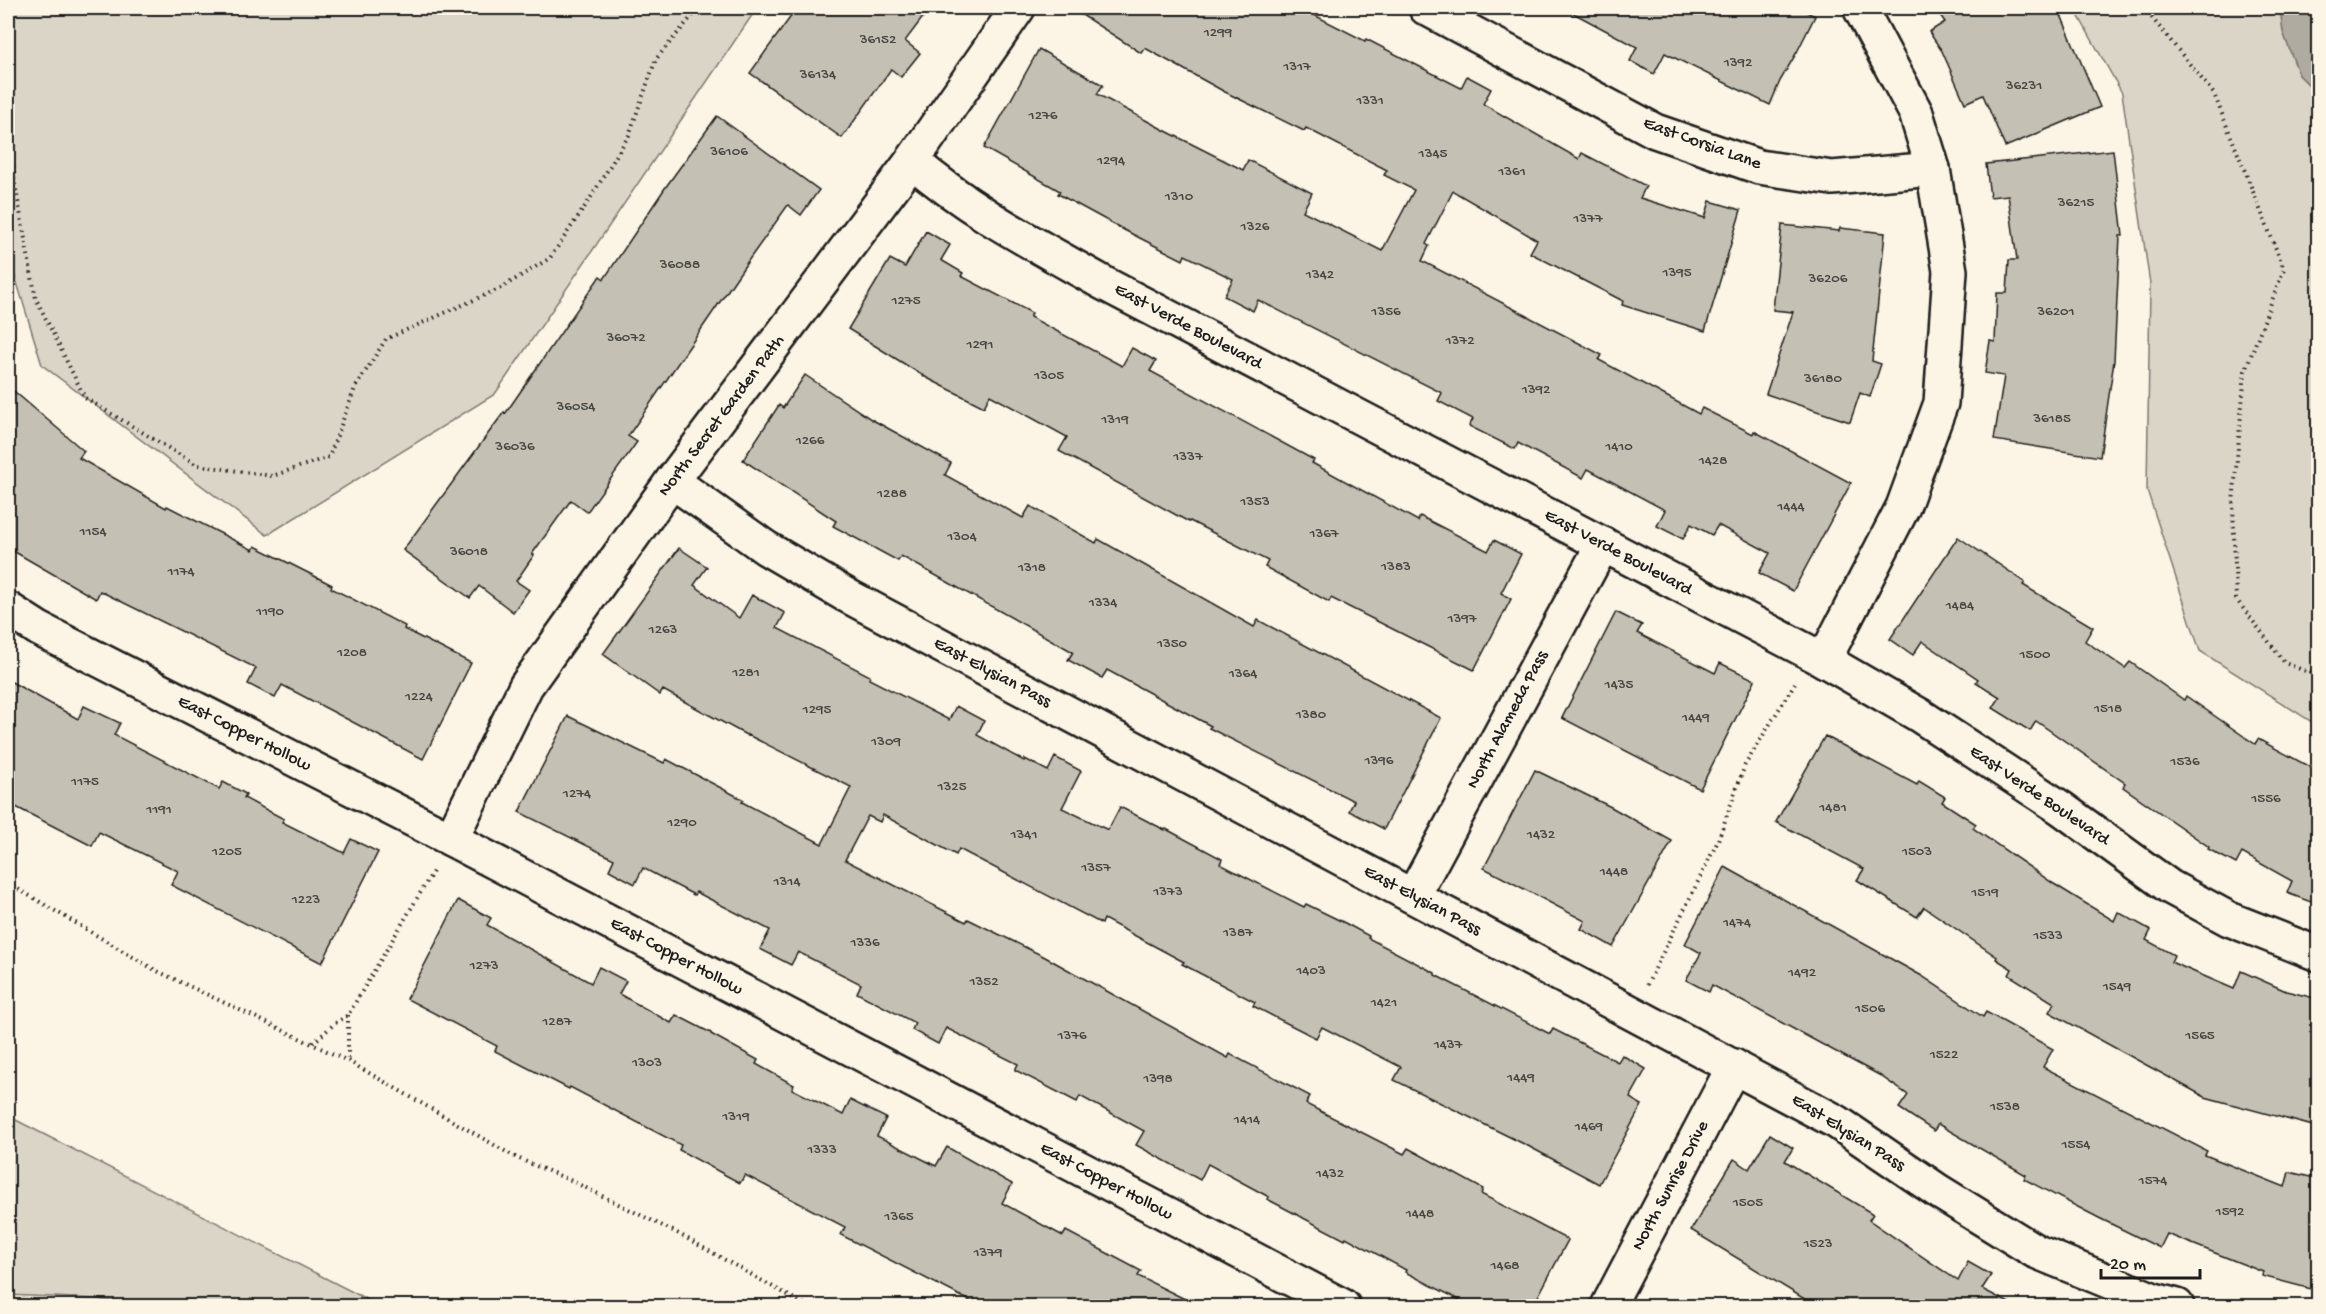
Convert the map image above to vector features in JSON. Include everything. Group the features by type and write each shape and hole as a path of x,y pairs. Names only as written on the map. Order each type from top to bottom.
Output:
{"street":[{"name":"North Secret Garden Path","path":"451,839 526,686 672,482 912,161 1018,8"},
{"name":"East Corsia Lane","path":"1426,8 1655,131 1759,167 1832,178 1933,169"},
{"path":"1824,660 1903,507 1941,403 1950,271 1933,169 1916,113 1860,8"},
{"name":"East Verde Boulevard","path":"912,161 944,189 1008,230 1105,284 1824,660 1918,715 2061,808 2170,887 2229,918 2319,954"},
{"name":"East Elysian Pass","path":"672,482 765,548 846,595 1837,1122 1938,1191 2035,1251 2154,1300 2177,1306"},
{"name":"North Alameda Pass","path":"1413,896 1603,544"},
{"name":"East Copper Hollow","path":"8,609 39,629 451,839 1343,1306"},
{"name":"North Sunrise Drive","path":"1608,1306 1734,1066"}],"path":[{"path":"8,106 15,184 36,298 85,398 197,465 272,476 329,457 355,388 386,339 501,288 550,258 629,135 656,59 699,8"},
{"path":"2144,8 2214,94 2284,269 2245,371 2233,503 2236,599 2285,663 2319,676"},
{"path":"1632,1012 1717,843 1745,765 1793,684 1824,660"},
{"path":"313,1043 348,1015 451,839"},
{"path":"8,883 155,970 348,1061 517,1158 570,1180 679,1234 807,1306"},
{"path":"348,1015 348,1061"}],"shaded area":[{"path":"8,8 757,8 495,394 267,535 42,365 8,253"},
{"path":"2074,8 2318,8 2318,726 2200,651 2147,490 2150,284 2122,93"},
{"path":"2280,8 2318,8 2318,94 2299,75 2283,32"},
{"path":"8,1116 380,1306 149,1306 97,1299 8,1295"}],"building":[{"path":"797,8 930,8 905,41 920,53 901,77 891,69 842,138 750,73"},
{"path":"1071,8 1318,8 1314,15 1461,88 1467,76 1491,89 1483,104 1579,159 1582,153 1646,186 1640,198 1705,218 1710,201 1741,210 1705,331 1622,305 1623,301 1530,253 1537,240 1453,191 1426,244 1429,246 1422,261 1602,355 1599,360 1699,414 1702,408 1753,434 1754,431 1851,483 1793,591 1759,573 1770,553 1718,525 1712,535 1691,524 1683,539 1657,526 1665,510 1588,469 1583,478 1518,443 1515,449 1469,426 1473,419 1438,401 1442,393 1258,300 1253,311 1224,296 1233,279 1185,255 1183,260 1126,231 1058,194 1060,191 984,148 1039,49 1103,85 1097,94 1164,130 1243,170 1248,160 1312,193 1303,211 1382,251 1414,190 1384,175 1387,170 1306,128 1304,131 1225,92 1145,48 1141,53"},
{"path":"1564,8 1799,8 1815,16 1780,81 1770,105 1665,53 1654,74 1630,61 1637,47"},
{"path":"1935,8 2058,8 2100,107 2005,147 1983,95 1965,103 1942,51 1929,32 1945,22"},
{"path":"717,116 819,190 801,215 788,205 628,436 637,442 587,512 571,500 532,554 534,555 516,581 529,590 513,612 479,586 470,598 403,550 504,412 505,414 600,276 604,279"},
{"path":"2113,150 2123,236 2120,236 2114,361 2100,457 1994,440 2004,376 1985,373 1990,341 1995,342 1997,293 2007,293 2009,260 2017,260 2008,195 1990,197 1986,164"},
{"path":"1782,225 1885,233 1872,361 1881,364 1870,397 1860,393 1850,422 1766,394 1793,312 1773,310"},
{"path":"926,231 950,245 941,260 963,273 961,276 1032,313 1030,317 1122,366 1132,348 1156,361 1150,371 1314,460 1312,463 1418,521 1420,516 1488,551 1494,540 1521,554 1501,593 1511,599 1474,670 1331,598 1329,602 1265,567 1268,561 1189,522 1059,451 1067,437 990,395 984,407 927,378 848,329 890,259 905,267"},
{"path":"805,375 871,419 951,463 945,475 1023,518 1030,506 1096,543 1098,539 1254,627 1258,620 1441,718 1384,829 1349,811 1354,801 1209,728 1211,726 1107,670 1102,678 1068,660 1073,652 901,556 898,561 833,526 836,521 743,460 779,405 783,408"},
{"path":"8,386 84,451 79,458 166,508 167,506 253,550 255,546 332,585 331,588 405,626 404,629 471,663 423,759 282,685 275,698 248,684 256,668 100,591 96,599 8,548"},
{"path":"1958,537 2025,582 2023,585 2093,627 2085,641 2125,668 2130,662 2184,700 2186,696 2255,744 2258,739 2319,772 2319,905 2287,893 2292,881 2242,853 2236,864 2208,849 2209,847 2123,787 2125,783 2036,721 2030,731 1993,708 2000,697 1976,682 1978,679 1922,641 1913,655 1890,639"},
{"path":"679,548 707,567 694,585 739,618 752,595 785,613 777,628 870,676 869,679 949,720 956,706 984,721 977,735 1024,761 1025,759 1048,771 1055,757 1081,771 1062,808 1108,830 1120,807 1222,859 1220,864 1304,907 1306,904 1345,923 1435,975 1550,1034 1553,1029 1618,1062 1622,1055 1646,1069 1630,1098 1642,1105 1599,1184 1394,1080 1401,1067 1322,1027 1316,1038 1253,1006 1255,1002 1182,964 1184,962 1104,919 1102,924 959,849 956,855 883,815 880,822 868,816 845,860 966,922 968,919 1045,957 1228,1058 1230,1054 1310,1096 1306,1104 1404,1154 1408,1148 1483,1189 1481,1194 1568,1240 1533,1306 1471,1306 1405,1272 1406,1270 1346,1237 1345,1240 1267,1199 1269,1197 1208,1164 1200,1180 1136,1145 1144,1131 1080,1096 1077,1102 1015,1070 1018,1064 946,1028 938,1044 912,1030 915,1023 857,993 861,984 798,952 791,965 760,949 770,930 696,892 694,895 643,868 635,884 609,870 614,859 519,812 568,716 664,763 666,759 822,844 851,787 748,736 663,690 660,695 603,654"},
{"path":"1616,612 1642,625 1637,633 1715,673 1720,663 1755,680 1700,789 1562,718"},
{"path":"8,680 78,719 84,706 120,723 114,735 219,789 223,782 246,794 244,798 284,819 282,822 344,853 351,839 378,852 322,963 171,885 178,871 99,832 92,846 8,803"},
{"path":"1825,736 1917,785 1919,781 1945,797 1942,802 1976,824 1973,828 2054,884 2114,921 2118,912 2151,930 2146,940 2174,955 2171,962 2234,989 2241,971 2286,991 2319,999 2319,1106 2313,1126 2205,1097 2049,1012 2054,1003 2009,975 2012,969 1996,959 1997,957 1924,907 1917,917 1857,880 1864,869 1776,822"},
{"path":"1535,770 1611,807 1672,841 1613,947 1581,929 1585,921 1484,868"},
{"path":"1725,867 1922,976 1983,1017 1986,1012 2053,1049 2043,1067 2207,1151 2205,1155 2285,1187 2289,1172 2319,1179 2319,1291 2262,1276 2263,1272 2167,1234 2160,1248 2024,1179 2026,1175 1938,1124 1934,1131 1899,1108 1908,1095 1879,1075 1712,985 1709,992 1686,980 1701,953 1685,944"},
{"path":"458,900 491,918 487,925 591,983 599,967 626,981 619,994 671,1023 676,1015 711,1033 758,1060 756,1064 794,1085 792,1089 843,1115 850,1100 886,1118 877,1136 936,1166 947,1147 1012,1184 1002,1203 1063,1236 1066,1231 1141,1271 1138,1276 1199,1306 980,1306 841,1235 845,1227 745,1175 740,1183 679,1150 681,1145 495,1051 497,1046 407,999"},
{"path":"1770,1134 1793,1148 1785,1161 1873,1214 1869,1220 1958,1281 1968,1262 1991,1275 1982,1289 2015,1306 1816,1306 1691,1230 1734,1159 1749,1169"}]}
